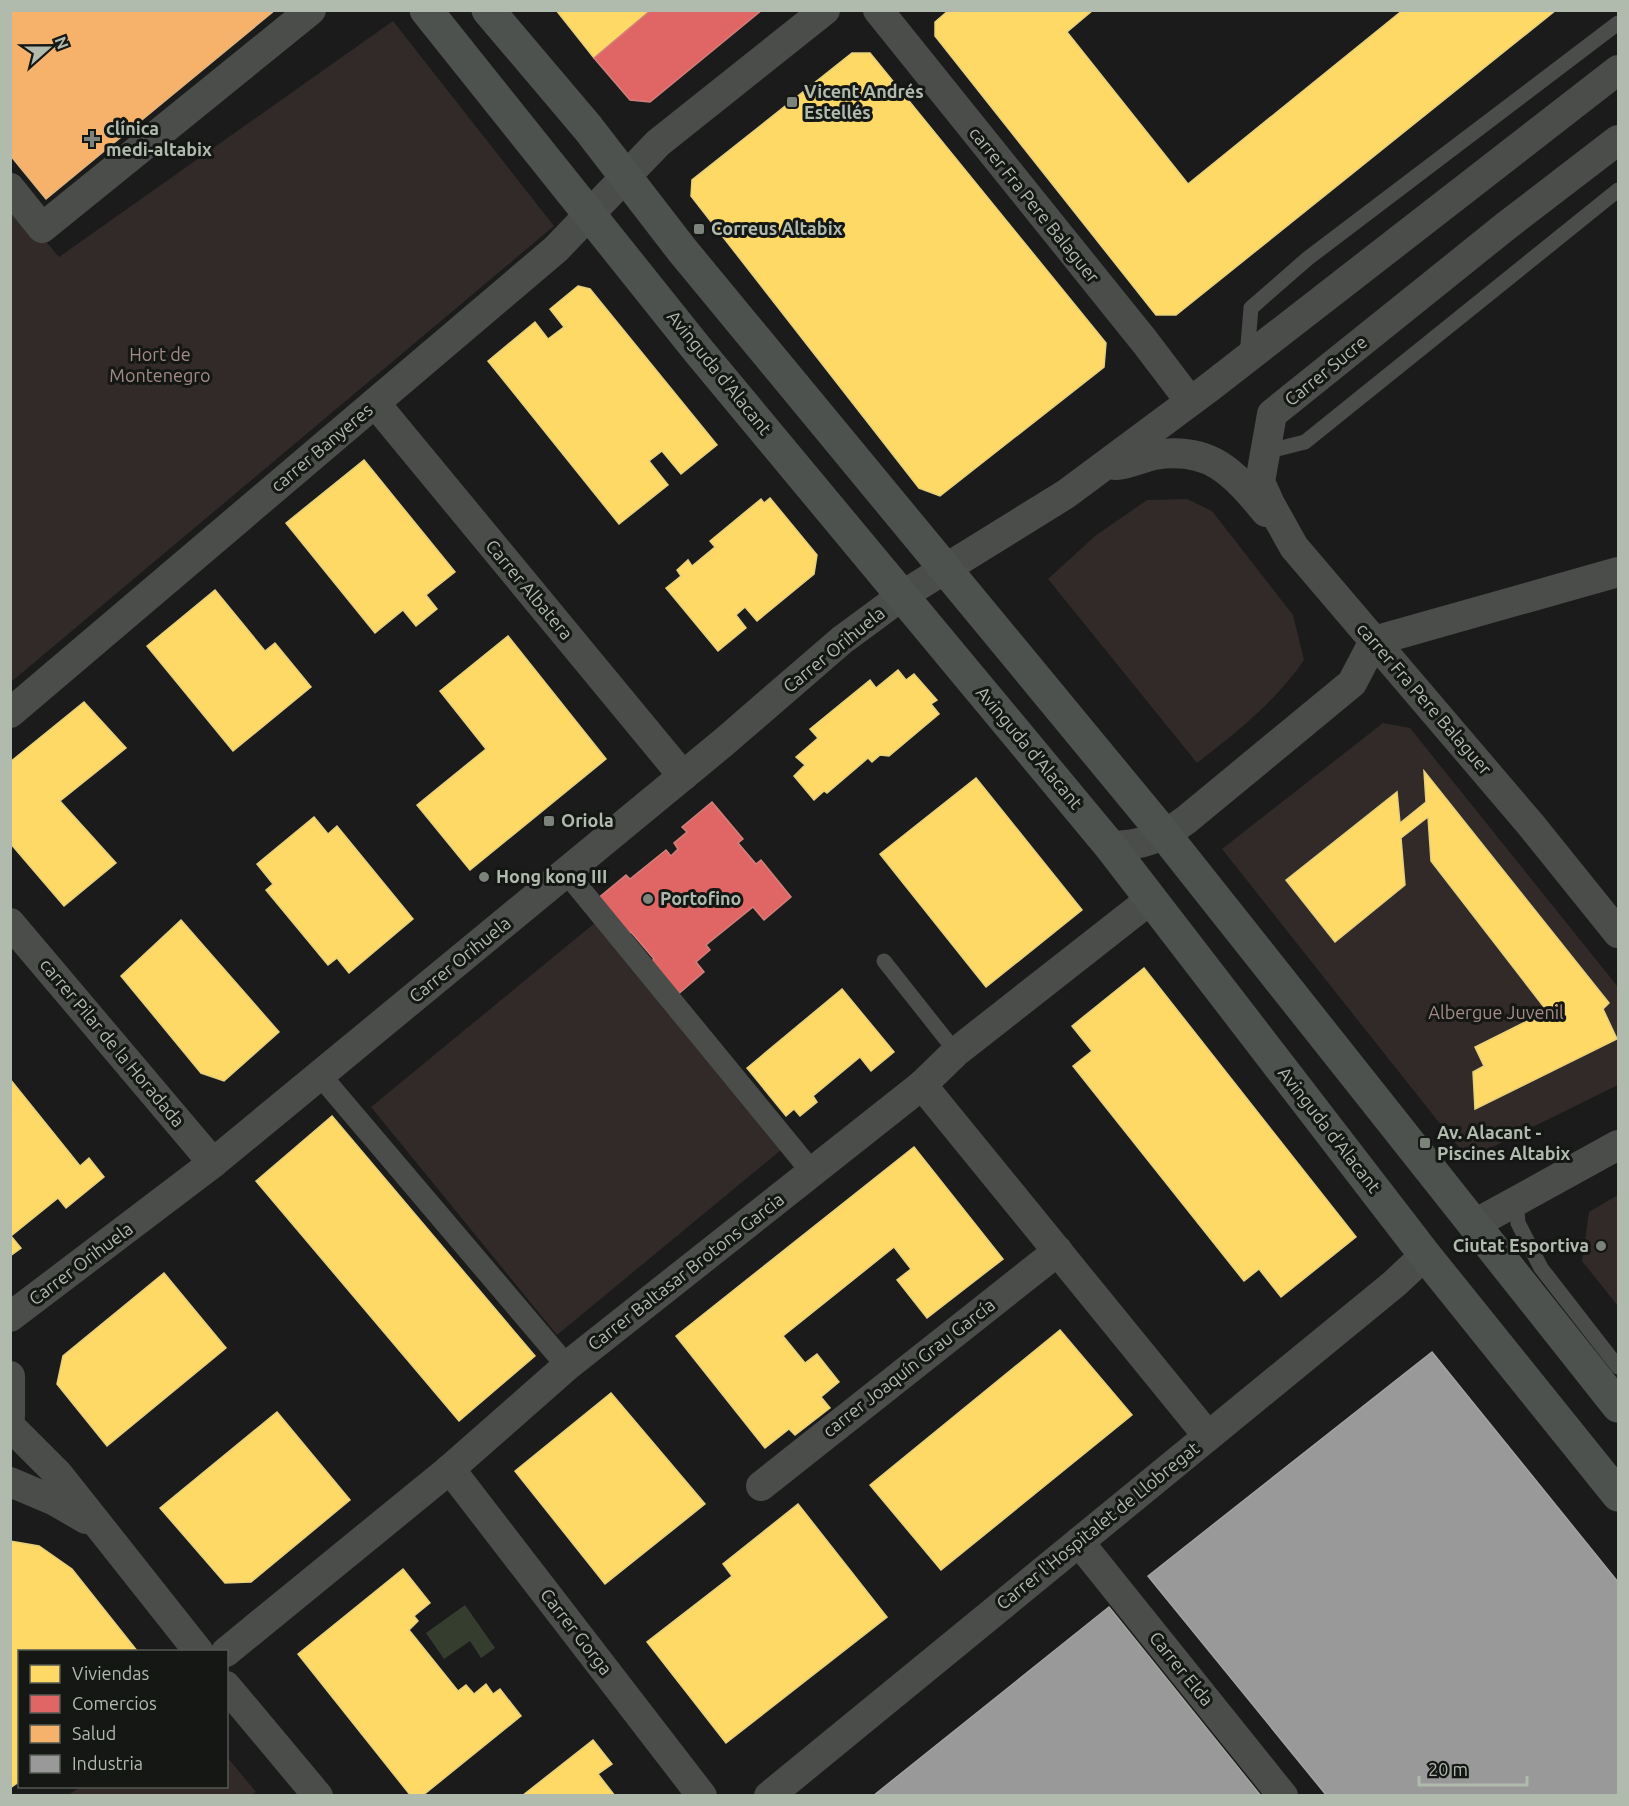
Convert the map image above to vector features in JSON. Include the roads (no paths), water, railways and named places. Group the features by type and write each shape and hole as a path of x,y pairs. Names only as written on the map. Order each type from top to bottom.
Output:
{"main road":[{"name":"Avinguda d'Alacant","path":"426,10 697,349 1110,846 1425,1255 1618,1495"},
{"path":"488,10 625,175 703,275 1165,835 1618,1406"}],"street":[{"path":"10,188 42,228 311,10"},
{"name":"carrer Banyeres","path":"10,713 556,249 658,143 825,10"},
{"name":"carrer Fra Pere Balaguer","path":"878,10 1189,400"},
{"path":"946,568 1066,494 1105,466 1618,70"},
{"name":"Carrer Sucre","path":"1265,452 1272,414 1506,226 1618,140"},
{"name":"Carrer Albatera","path":"375,403 683,776"},
{"name":"carrer Fra Pere Balaguer","path":"1265,452 1260,482 1269,504 1294,547 1524,816 1618,933"},
{"path":"1105,466 1125,465 1150,456 1190,453 1223,465 1243,484 1294,547"},
{"name":"Carrer Orihuela","path":"10,1317 213,1163 683,776 842,640 903,595 946,568"},
{"path":"1110,846 1133,846 1165,835 1352,683 1374,641 1618,572"},
{"path":"566,872 812,1172"},
{"name":"Carrer Baltasar Brotons Garcia","path":"228,1650 450,1469 567,1366 922,1085 956,1052 1151,899"},
{"name":"carrer Pilar de la Horadada","path":"10,923 213,1163"},
{"path":"320,1075 567,1366"},
{"path":"922,1085 1208,1436"},
{"path":"1473,1225 1618,1145"},
{"name":"carrer Joaquín Grau García","path":"761,1486 1058,1251"},
{"name":"Carrer l'Hospitalet de Llobregat","path":"769,1796 1394,1284 1425,1255"},
{"path":"10,1376 13,1403 10,1416"},
{"path":"10,1426 58,1474 197,1650"},
{"name":"Carrer Gorga","path":"450,1469 702,1796"},
{"path":"10,1482 55,1501 102,1528"},
{"name":"Carrer Elda","path":"1079,1542 1283,1796"},
{"path":"228,1688 318,1796"}],"lane":[{"path":"1247,358 1251,308 1307,259 1618,23"},
{"path":"1265,452 1305,442 1618,190"},
{"path":"884,961 956,1052"},
{"path":"1516,1200 1518,1223 1541,1268 1618,1367"}],"place":[{"name":"Vicent Andrés Estellés","path":"792,102"},
{"name":"clínica medi-altabix","path":"92,139"},
{"name":"Correus Altabix","path":"699,229"},
{"name":"Oriola","path":"549,821"},
{"name":"Hong kong III","path":"484,877"},
{"name":"Portofino","path":"648,899"},
{"name":"Av. Alacant - Piscines Altabix","path":"1425,1143"},
{"name":"Ciutat Esportiva","path":"1601,1246"}],"park label":[{"name":"Hort de Montenegro","path":"160,365"},
{"name":"Albergue Juvenil","path":"1496,1013"}]}
